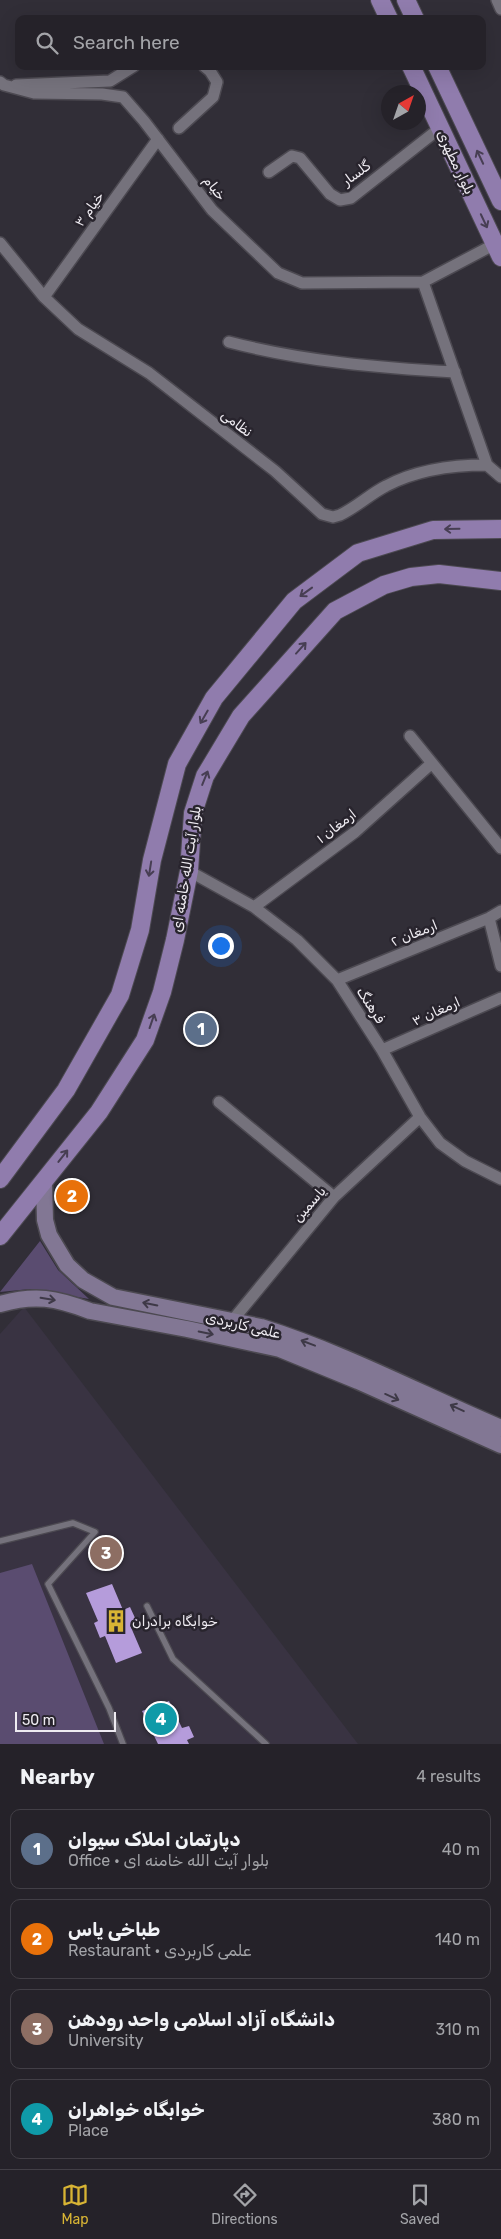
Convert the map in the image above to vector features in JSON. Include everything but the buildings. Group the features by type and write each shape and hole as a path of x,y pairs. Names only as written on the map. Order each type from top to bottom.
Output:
{"main road":[{"path":"380,0 387,15"},
{"path":"406,0 413,15"},
{"name":"بلوار مطهری","path":"413,70 498,251"},
{"name":"بلوار مطهری","path":"440,70 501,201"},
{"path":"0,1179 66,1090 120,995 140,930 152,860 177,764 214,698 294,600 358,553 433,530 501,529"},
{"name":"بلوار آیت الله خامنه ای","path":"0,1236 99,1112 145,1040 164,983 189,871 194,814 205,776 242,716 335,611 384,585 411,577 439,574 501,581"}],"street":[{"path":"497,0 501,9"},
{"path":"2,83 110,81 128,70"},
{"path":"179,128 214,97 217,82 209,70"},
{"name":"خیام","path":"2,83 34,94 102,94 122,97 135,109 212,210 278,273 302,284 423,282 498,251"},
{"name":"گلسار","path":"269,172 292,156 300,158 330,194 340,200 351,198 440,128"},
{"name":"خیام ۳","path":"44,297 158,139"},
{"name":"نظامی","path":"0,243 44,297 78,329 149,373 275,471 322,514 333,517 340,515 385,486 417,473 487,465"},
{"path":"423,282 487,465 501,477"},
{"path":"228,342 251,348 384,368 455,372"},
{"path":"410,736 501,848"},
{"name":"ارمغان ۱","path":"254,907 354,832 432,763"},
{"name":"فرهنگ","path":"189,871 254,907 297,940 337,980 382,1050 420,1117 440,1143 465,1161 501,1179"},
{"name":"ارمغان ۲","path":"337,980 490,918 501,911"},
{"path":"490,918 501,966"},
{"name":"ارمغان ۳","path":"382,1050 501,998"},
{"path":"219,1102 334,1198"},
{"name":"یاسمین","path":"232,1321 334,1198 420,1117"},
{"name":"علمی کاربردی","path":"44,1180 48,1234 67,1265 83,1280 113,1297 232,1321 283,1334 362,1365 495,1434"},
{"name":"علمی کاربردی","path":"0,1304 22,1298 44,1297 70,1303 90,1311 265,1345 495,1434"},
{"path":"358,1381 362,1365"}],"lane":[{"path":"0,1541 73,1523 95,1532 48,1584 109,1708 123,1744"},
{"path":"147,1606 173,1659 266,1744"}],"shaded area":[{"path":"40,1241 58,1270 89,1299 30,1289 0,1292"},
{"path":"24,1307 358,1744 0,1744 0,1334"},
{"path":"32,1564 104,1744 0,1744 0,1573"}],"place":[{"name":"دپارتمان املاک سیوان","path":"201,1029"},
{"name":"طباخی یاس","path":"72,1196"},
{"name":"دانشگاه آزاد اسلامی واحد رودهن","path":"106,1553"},
{"name":"خوابگاه برادران","path":"116,1621"},
{"name":"خوابگاه خواهران","path":"161,1719"}]}
